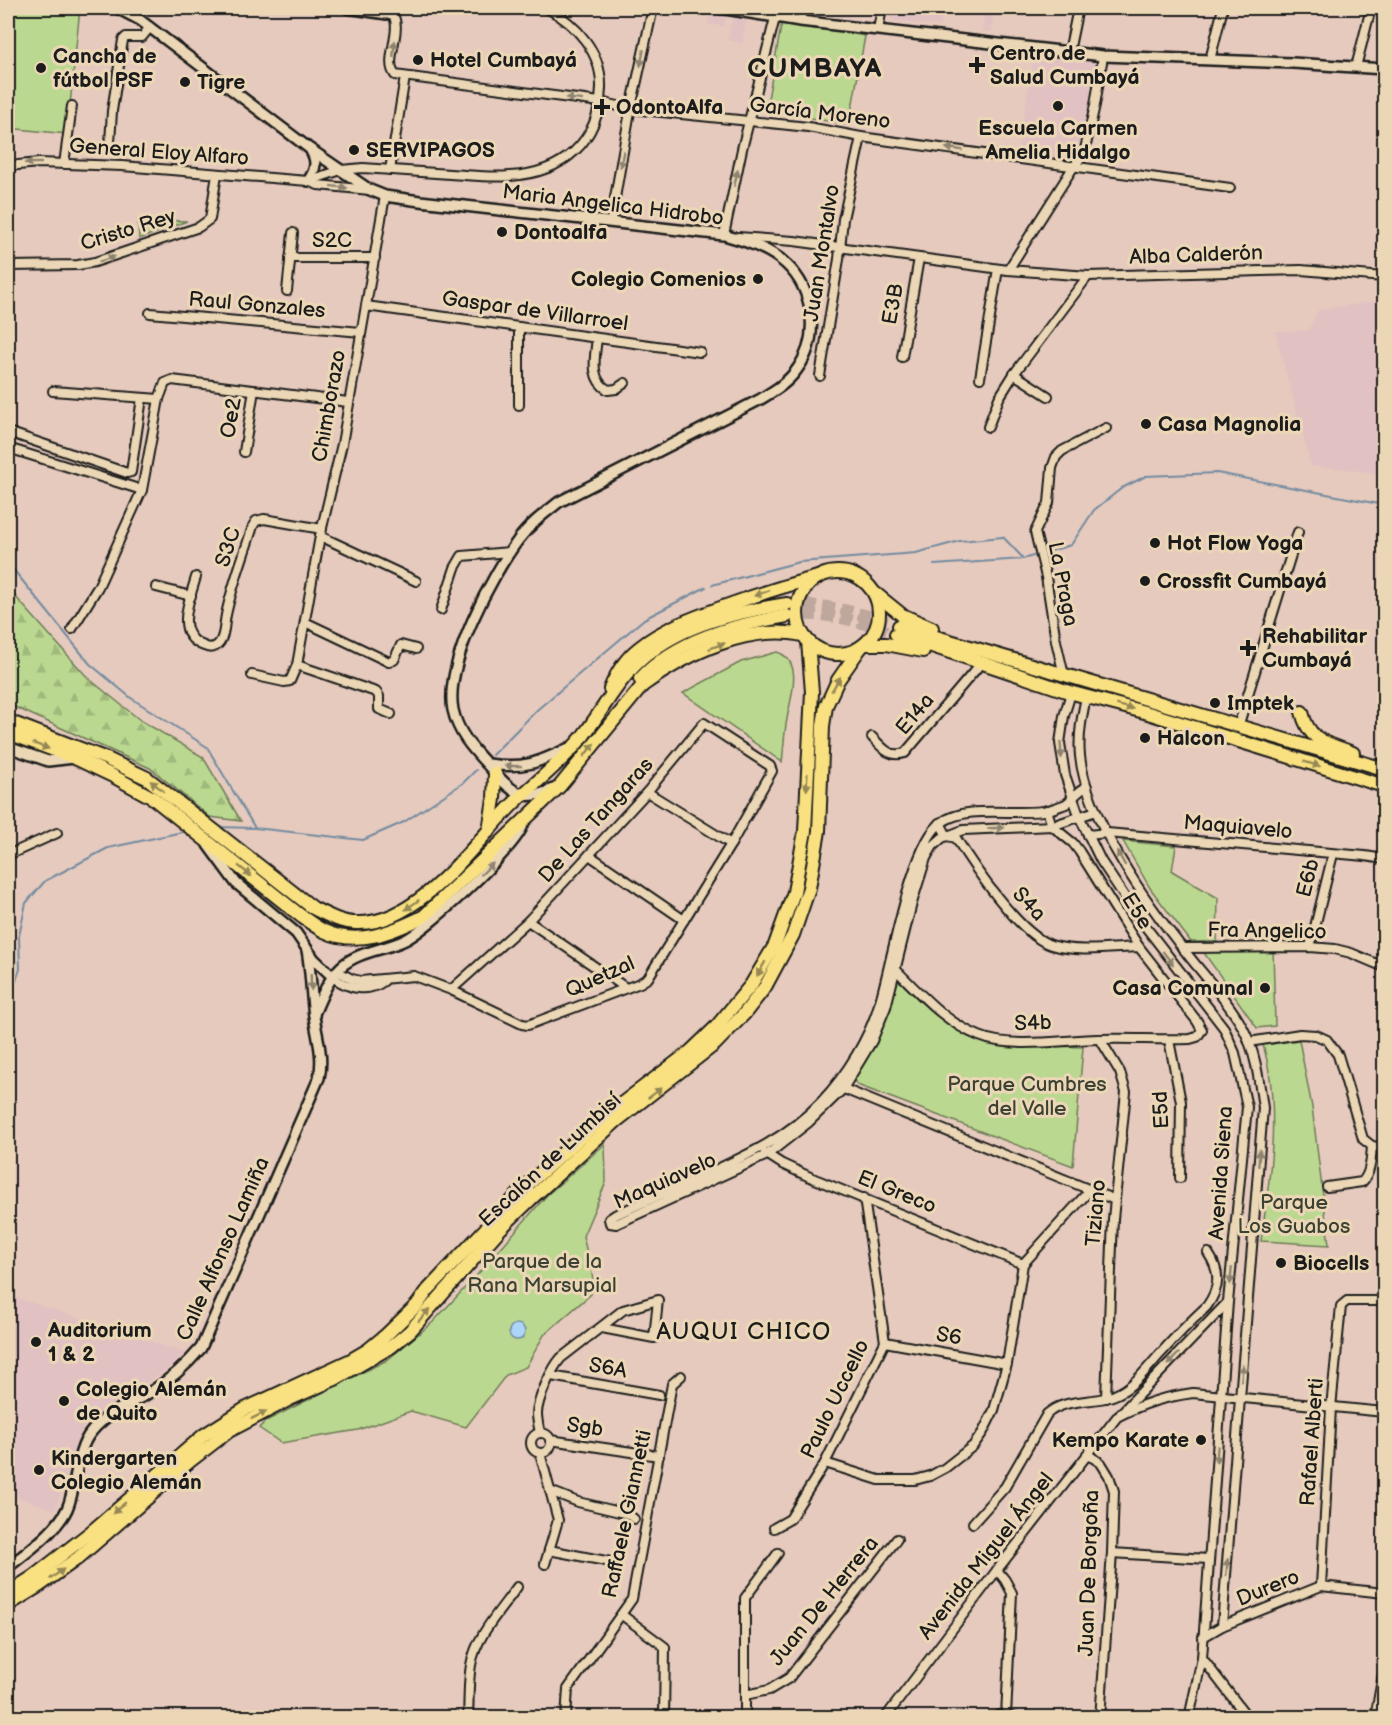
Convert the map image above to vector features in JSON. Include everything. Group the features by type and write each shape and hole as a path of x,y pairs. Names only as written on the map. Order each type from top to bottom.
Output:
{"main road":[{"path":"603,704 617,674 637,649 662,632 695,617 780,586 838,572 858,577 902,615 919,624 1028,656 1092,683"},
{"path":"805,638 798,623 797,610 800,597 808,585 818,577"},
{"path":"8,721 107,759 147,778 202,830 301,916 324,931 339,936 360,938 398,929 423,917 560,786 643,685 693,655 735,639 760,633 786,632 805,638 817,648 828,653 851,652 863,646 878,625 878,602 873,591"},
{"path":"8,733 75,758 113,776 153,798 202,830 313,908 334,919 354,923 373,922 397,915 414,905 456,867 521,796 576,744 603,704 643,657 667,640 720,618 740,612 787,610 711,634 673,653 641,678 619,713"},
{"path":"1384,769 1092,683 897,630 1070,692 1384,786"},
{"name":"Escalón de Lumbisí","path":"8,1593 33,1577 91,1532 204,1435 245,1409 351,1360 386,1336 526,1186 600,1120 691,1050 716,1026 751,985 775,945 794,892 805,831 812,692 805,638"},
{"path":"863,646 886,644 911,648 1046,688 1070,692"},
{"name":"Escalón de Lumbisí","path":"8,1605 78,1558 190,1461 229,1431 292,1398 335,1379 392,1346 410,1331 501,1229 535,1195 615,1122 716,1044 744,1014 765,987 788,944 809,888 819,831 823,726 826,706 838,680 863,646"},
{"path":"1302,712 1310,733 1319,740 1353,753 1371,765"},
{"path":"489,766 494,799 489,831"}],"street":[{"name":"Maria Angelica Hidrobo","path":"117,8 150,27 310,149 370,190 385,196 726,236 770,252 784,262 798,277 807,296 812,334 807,352 798,369 780,388 559,502 535,521 519,539 486,589 454,678 453,709 464,739 508,786 521,796"},
{"path":"347,8 395,10 392,72 405,77 390,170"},
{"name":"General Eloy Alfaro","path":"308,181 341,170 363,168 496,177 523,175 538,172 564,160 585,141 593,128 600,102 601,84 599,71 589,46 570,23 547,8"},
{"path":"611,221 653,8"},
{"path":"719,8 764,12 775,18 1103,56 1384,69"},
{"path":"800,21 803,8"},
{"path":"878,30 882,8"},
{"path":"1070,52 1078,8"},
{"path":"1210,60 1223,8"},
{"path":"1356,67 1371,8"},
{"path":"775,18 750,120 726,236 841,247 998,269 980,378"},
{"path":"110,143 112,111 123,40 126,37 140,37 150,27"},
{"path":"1008,270 1084,154 1103,56"},
{"name":"García Moreno","path":"405,77 600,102 632,109 808,127 1230,188"},
{"path":"64,164 72,106"},
{"name":"Juan Montalvo","path":"819,376 826,346 843,219 861,136"},
{"path":"308,181 315,165 314,155 310,149"},
{"name":"General Eloy Alfaro","path":"8,166 23,163 64,164 217,174 308,181 318,185 370,190"},
{"name":"Cristo Rey","path":"8,266 78,265 95,262 199,227 210,219 217,174"},
{"name":"Chimborazo","path":"297,665 321,533 342,444 385,196"},
{"path":"287,291 293,233"},
{"name":"S2C","path":"290,258 375,258"},
{"name":"E3B","path":"902,357 919,258"},
{"name":"Alba Calderón","path":"998,269 1088,276 1301,270 1384,278"},
{"path":"988,427 999,398 1014,374 1088,276"},
{"name":"Gaspar de Villarroel","path":"366,306 700,352"},
{"name":"Raul Gonzales","path":"150,313 361,332"},
{"path":"519,327 519,405"},
{"path":"597,338 595,375 600,386 608,390 616,389 625,383"},
{"path":"1014,374 1048,396"},
{"path":"72,629 98,587 142,489 159,399 165,383 172,380 348,402"},
{"name":"Oe2","path":"244,452 254,390"},
{"path":"53,391 159,399"},
{"path":"8,432 127,473 132,470 142,398"},
{"name":"La Praga","path":"1063,671 1046,577 1035,532 1049,502 1052,468 1056,457 1062,451 1106,428"},
{"path":"8,448 142,489"},
{"name":"S3C","path":"191,596 184,621 190,634 206,648 217,646 222,639 226,614 253,526 256,521 264,519 321,533 416,581"},
{"path":"1238,727 1298,532"},
{"path":"441,610 455,568 462,556 510,552"},
{"path":"156,587 191,596 196,577"},
{"path":"305,622 389,662 394,660 399,646 416,649"},
{"path":"252,675 284,682 290,681 297,665 376,692 379,696 379,709 391,714"},
{"name":"E14a","path":"872,737 891,754 905,753 977,668"},
{"name":"Avenida Siena","path":"1070,692 1060,743 1065,775 1080,818 1101,861 1138,917 1216,1017 1230,1040 1247,1107 1228,1302 1202,1658 1189,1718"},
{"name":"Avenida Siena","path":"1086,697 1079,737 1080,755 1087,787 1096,811 1142,894 1232,1010 1249,1042 1258,1070 1263,1108 1222,1626"},
{"name":"De Las Tangaras","path":"451,990 528,921 647,792 704,723 771,766"},
{"path":"489,766 525,766 542,761 576,744"},
{"path":"8,747 48,761 75,758"},
{"name":"Quetzal","path":"335,974 347,986 366,988 405,975 414,976 528,1025 640,983 648,978 732,844 772,771 771,766"},
{"path":"521,796 539,795 560,786"},
{"path":"1087,787 1078,791 1065,804 1047,810 974,813 955,817 940,824 947,836 1052,826 1096,811"},
{"path":"647,792 732,844"},
{"path":"1047,810 1052,826"},
{"path":"314,1014 335,974 357,957 397,944 419,933 510,846 517,838 526,817"},
{"name":"S4a","path":"955,817 958,834 1012,916 1031,934 1049,944 1072,949 1139,947"},
{"name":"Maquiavelo","path":"940,824 920,854 892,967 886,1007 872,1041 843,1089 809,1122 764,1152 616,1224 610,1222 610,1218 615,1215 764,1152 802,1119 835,1085 866,1036 880,1003 892,967 926,858 933,846 947,836"},
{"name":"E5e","path":"1052,826 1079,851 1139,947 1192,1013 1202,1030"},
{"path":"202,830 236,883 296,933 307,950 335,974"},
{"path":"8,855 57,833"},
{"name":"Maquiavelo","path":"1088,836 1107,833 1384,859"},
{"name":"E6b","path":"1310,947 1333,854"},
{"path":"589,855 684,920"},
{"path":"528,921 626,988"},
{"name":"Fra Angelico","path":"1182,948 1310,947 1343,951 1384,967"},
{"name":"Calle Alfonso Lamiña","path":"8,1567 61,1520 67,1508 84,1446 94,1429 118,1408 149,1393 174,1377 201,1347 317,1086 322,1058 314,1014 307,950"},
{"name":"S4b","path":"892,967 921,996 945,1015 965,1029 991,1041 1169,1040 1194,1038 1202,1030"},
{"path":"1249,1042 1300,1034 1316,1035 1327,1040 1338,1055 1363,1138 1372,1146 1384,1148"},
{"name":"Tiziano","path":"1100,1039 1120,1071 1126,1092 1115,1200 1108,1307 1106,1398"},
{"name":"E5d","path":"1169,1040 1182,1102 1180,1178"},
{"path":"835,1085 1115,1200"},
{"path":"1327,1187 1362,1182 1371,1159 1372,1146"},
{"name":"El Greco","path":"764,1152 810,1177 1023,1264"},
{"path":"825,1463 879,1480 915,1480 930,1476 945,1468 973,1446 994,1410 1007,1364 1023,1264 1090,1190"},
{"name":"Paulo Uccello","path":"774,1528 790,1519 825,1463 885,1342 864,1198"},
{"path":"974,1524 1005,1488 1047,1413 1062,1405 1106,1398 1130,1386 1210,1301 1219,1276 1209,1253"},
{"path":"540,1433 537,1414 539,1400 554,1366 561,1358 623,1310 658,1300 654,1338 602,1328"},
{"name":"Rafael Alberti","path":"1321,1586 1331,1408 1341,1306 1347,1301 1384,1301"},
{"name":"Avenida Miguel Ángel","path":"885,1718 996,1570 1117,1417 1228,1302"},
{"name":"S6","path":"885,1342 1007,1364"},
{"name":"S6A","path":"551,1376 659,1395"},
{"name":"Raffaele Giannetti","path":"566,1718 568,1689 632,1599 655,1455 672,1384 681,1376"},
{"name":"Avenida Miguel Ángel","path":"1117,1417 1143,1404 1165,1397 1193,1394 1384,1412"},
{"path":"540,1453 549,1449 550,1440 546,1435 540,1433 534,1435 530,1441 531,1448 540,1453 558,1520 544,1563"},
{"name":"Sgb","path":"550,1440 655,1455"},
{"name":"Juan De Borgoña","path":"1087,1454 1101,1463 1114,1491 1112,1553 1100,1718"},
{"path":"550,1491 578,1502 628,1514 634,1519"},
{"name":"Juan De Herrera","path":"745,1695 769,1690 789,1678 897,1539"},
{"path":"549,1550 611,1562"},
{"path":"745,1718 745,1598 778,1552"},
{"path":"1112,1553 1208,1558"},
{"path":"996,1570 1012,1593 1006,1713"},
{"name":"Durero","path":"1203,1637 1222,1626 1321,1586 1384,1593"},
{"path":"468,1718 471,1665 476,1647 517,1587"},
{"path":"622,1615 665,1647 664,1718"},
{"path":"1202,1658 1240,1704 1248,1718"},
{"path":"1375,1718 1384,1669"},
{"path":"996,1718 1006,1713 1015,1718"}],"shaded area":[{"path":"888,8 943,8 940,26 892,20 887,12"},
{"path":"985,8 995,8 991,32 982,31"},
{"path":"710,11 727,13 724,26 708,24"},
{"path":"733,15 747,18 742,43 728,40"},
{"name":"Escuela Carmen Amelia Hidalgo","path":"1034,56 1098,62 1084,150 1072,160 1018,150"},
{"path":"1384,300 1384,475 1311,466 1275,331 1308,331 1318,310"},
{"name":"Colegio Alemán de Quito","path":"8,1295 189,1354 83,1427 55,1510 8,1494"}],"green space":[{"name":"Cancha de fútbol PSF","path":"8,8 80,8 67,134 8,128"},
{"path":"782,21 865,36 849,125 766,110"},
{"path":"138,220 187,221 139,239"},
{"path":"14,595 88,678 140,720 203,757 241,821 210,817 150,768 8,704 8,600"},
{"path":"777,652 791,663 794,681 782,762 683,693 741,662"},
{"path":"1123,841 1176,846 1172,871 1218,898 1217,942 1191,942 1150,888"},
{"path":"1273,948 1275,1026 1257,1028 1202,950"},
{"name":"Parque Cumbres del Valle","path":"895,979 922,1003 967,1036 988,1044 1083,1047 1073,1166 860,1086 855,1082 854,1076 886,985"},
{"name":"Parque Los Guabos","path":"1299,1040 1312,1107 1329,1245 1261,1241 1268,1193 1273,1117 1272,1092 1263,1045"},
{"name":"Parque de la Rana Marsupial","path":"605,1144 606,1182 583,1236 593,1279 591,1294 544,1335 526,1367 506,1375 466,1427 411,1411 358,1430 281,1443 259,1428 266,1421 387,1360 433,1322 547,1195"}],"water":[{"path":"517,1324 523,1326 525,1332 523,1338 517,1340 511,1338 509,1332 511,1326"}],"waterway":[{"path":"934,565 1023,559 1071,545 1094,510 1122,488 1146,476 1217,473 1384,505"},
{"path":"712,585 799,562 916,553 960,541 1003,537 1022,557"},
{"path":"8,563 90,664 131,698 207,747 255,828"},
{"path":"492,755 538,709 644,619 706,587"},
{"path":"216,827 255,828 363,840 404,822 463,783 476,770"},
{"path":"8,1004 20,969 19,936 26,903 45,881 108,848 187,831"}],"tunnel":[{"path":"787,604 844,610 899,626"},
{"path":"787,616 829,616 855,621 896,634"}],"place":[{"name":"Hotel Cumbayá","path":"418,60"},
{"name":"Centro de Salud Cumbayá","path":"977,65"},
{"name":"Cancha de fútbol PSF","path":"41,68"},
{"name":"Tigre","path":"185,82"},
{"name":"Escuela Carmen Amelia Hidalgo","path":"1058,106"},
{"name":"OdontoAlfa","path":"602,107"},
{"name":"SERVIPAGOS","path":"354,150"},
{"name":"Dontoalfa","path":"502,232"},
{"name":"Colegio Comenios","path":"758,279"},
{"name":"Casa Magnolia","path":"1146,424"},
{"name":"Hot Flow Yoga","path":"1155,543"},
{"name":"Crossfit Cumbayá","path":"1145,581"},
{"name":"Rehabilitar Cumbayá","path":"1248,648"},
{"name":"Imptek","path":"1215,703"},
{"name":"Halcon","path":"1145,738"},
{"name":"Casa Comunal","path":"1265,988"},
{"name":"Biocells","path":"1281,1263"},
{"name":"Auditorium 1 & 2","path":"36,1342"},
{"name":"Colegio Alemán de Quito","path":"64,1401"},
{"name":"Kempo Karate","path":"1201,1440"},
{"name":"Kindergarten Colegio Alemán","path":"39,1470"}],"district":[{"name":"CUMBAYA","path":"815,69"},
{"name":"AUQUI CHICO","path":"744,1331"}]}
